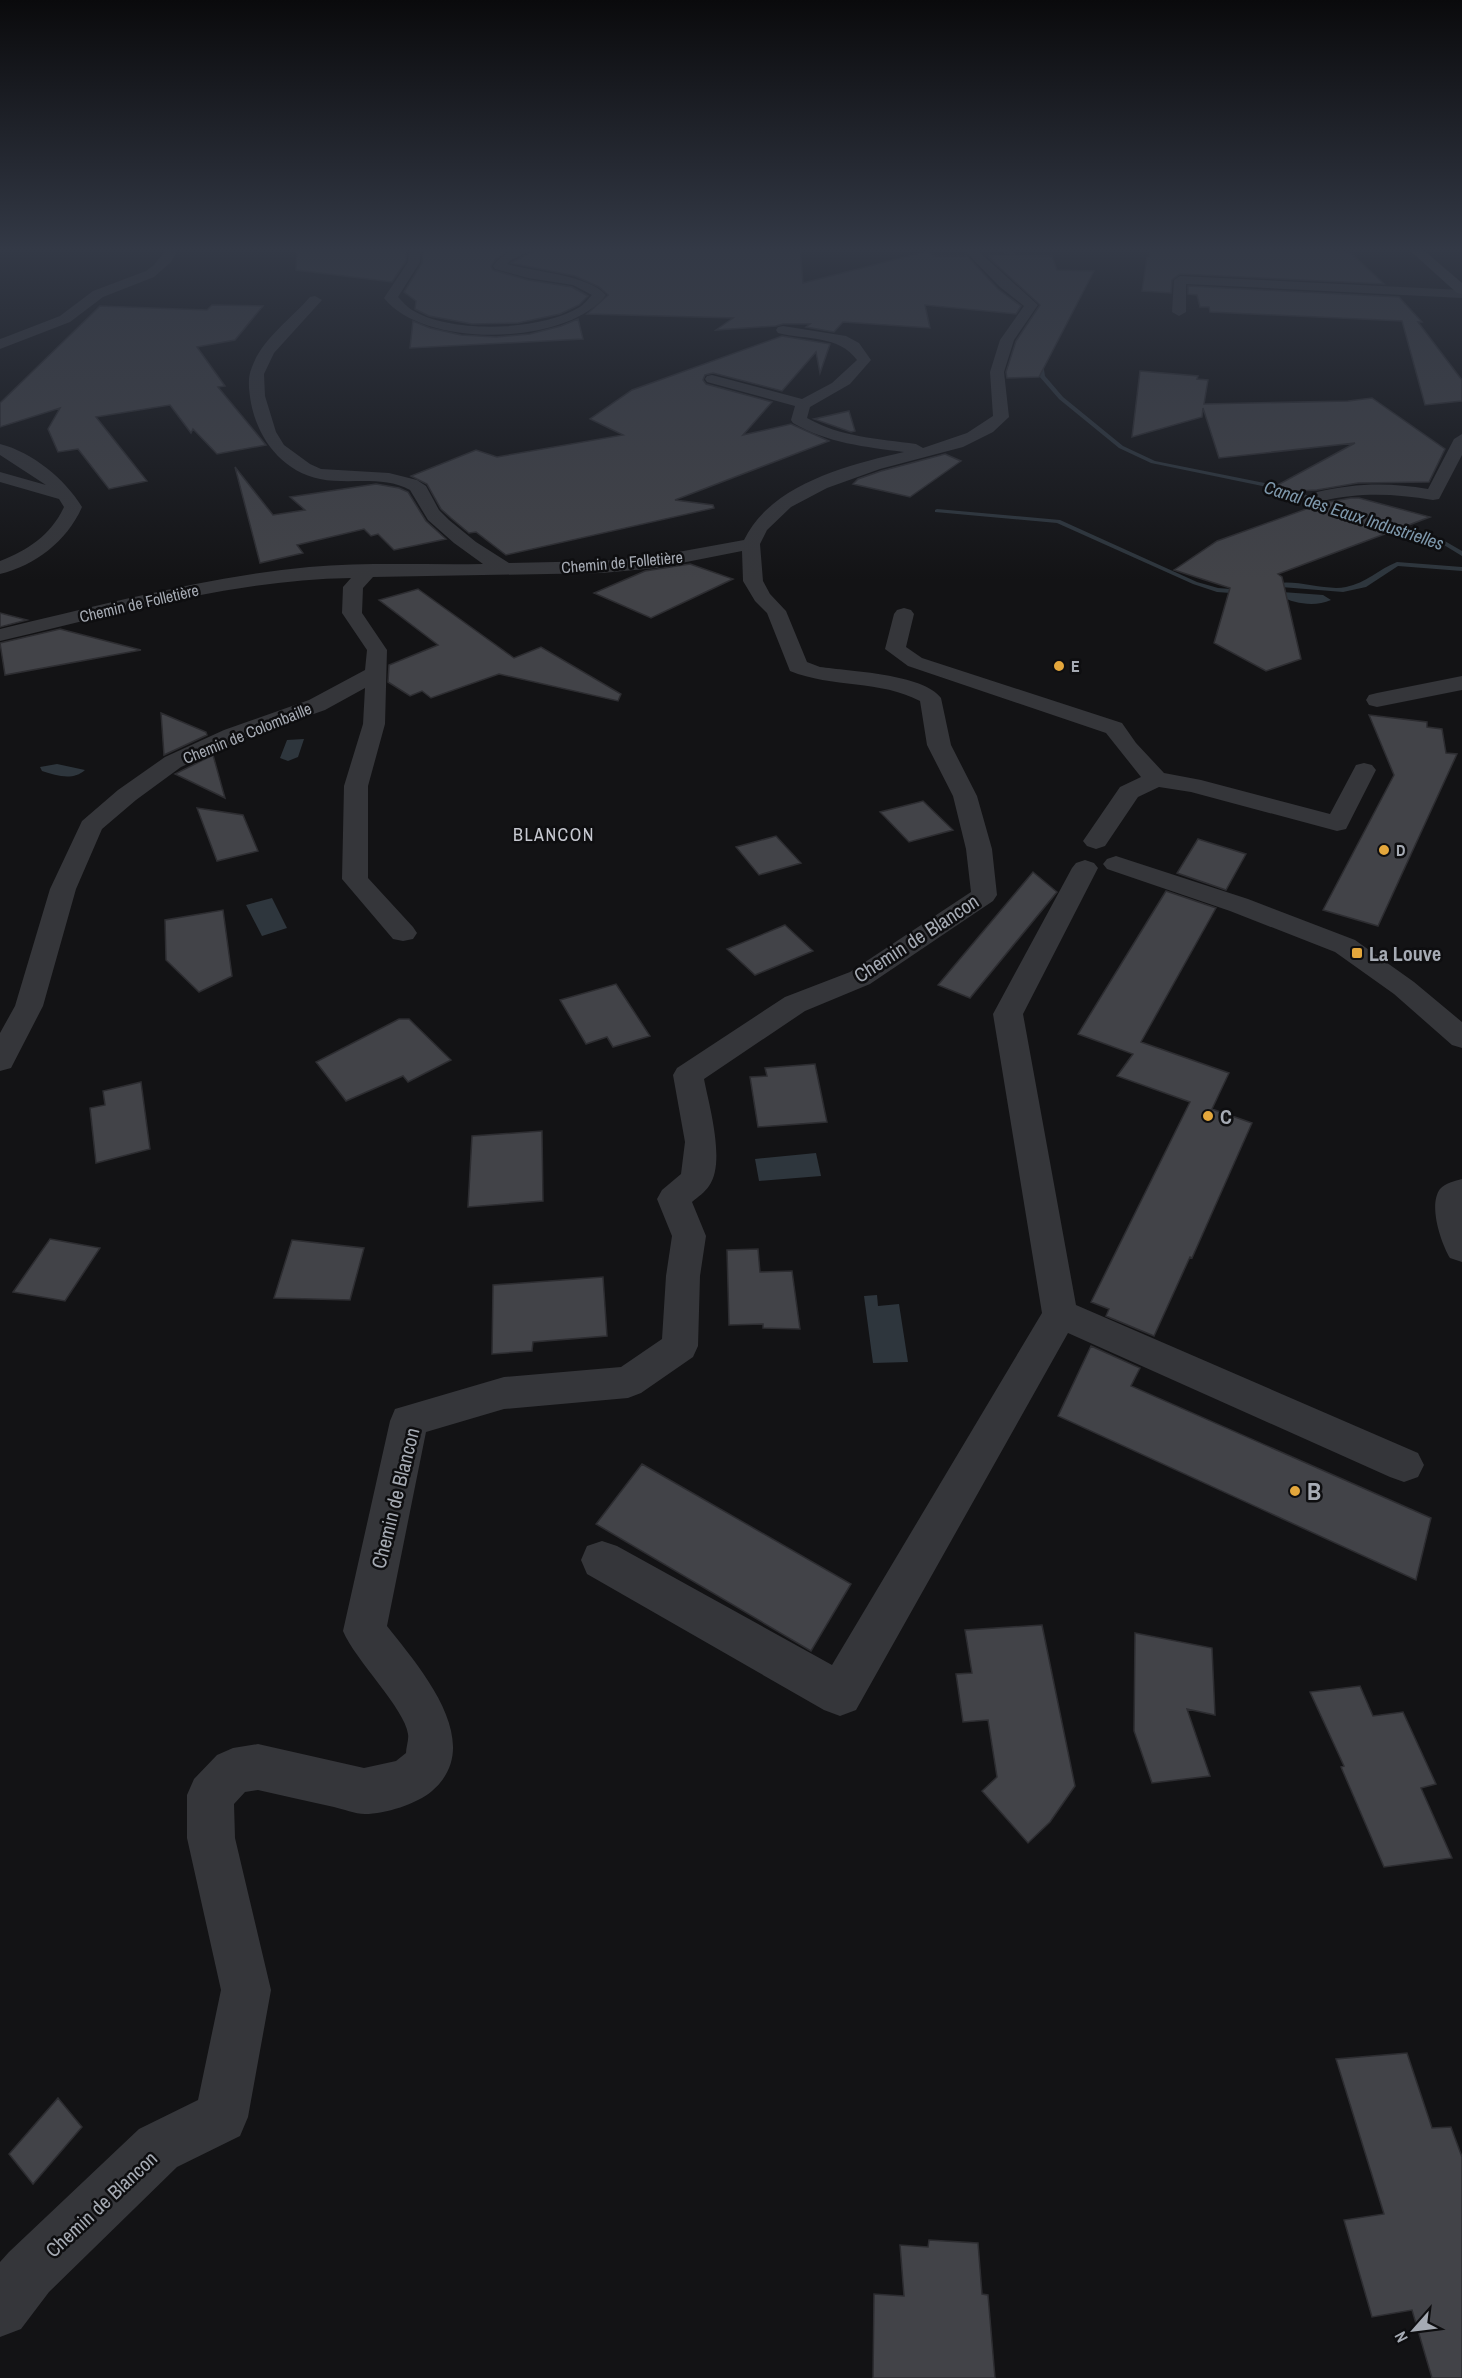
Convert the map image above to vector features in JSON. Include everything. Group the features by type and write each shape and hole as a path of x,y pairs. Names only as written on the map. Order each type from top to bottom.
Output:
{"street":[{"path":"263,358 258,366 256,394 267,429 277,448 306,470 321,475 383,478 411,484 423,493 431,513 454,535 478,555 507,570"},
{"path":"711,380 803,404 829,394 856,371 864,360 863,358"},
{"path":"751,544 755,531 771,511 798,496 874,464 929,452 968,439 990,428 1001,417 997,372 1001,358"},
{"path":"803,404 799,420 810,428 825,433 929,452"},
{"path":"1323,496 1345,489 1384,487 1432,495 1462,439"},
{"path":"0,449 25,461 68,496 73,507 60,532 45,545 18,561 0,568"},
{"path":"0,477 68,496"},
{"name":"Chemin de Folletière","path":"0,635 205,588 310,573 507,570 656,562 751,544"},
{"name":"Chemin de Blancon","path":"0,2308 29,2272 158,2148 220,2117 246,1990 211,1838 210,1795 233,1771 258,1767 364,1791 407,1782 428,1765 431,1733 415,1698 364,1631 409,1421 504,1393 628,1382 680,1346 682,1276 689,1236 674,1199 697,1179 701,1142 688,1075 795,1004 860,978 984,895 979,849 965,796 939,745 930,698 910,687 814,673 798,666 776,611 762,597 753,581 751,544"},
{"path":"367,573 353,587 352,613 377,650 374,724 356,786 355,879 403,933"},
{"path":"904,614 895,649 915,662 1114,728 1128,748 1156,779"},
{"name":"Chemin de Colombaille","path":"0,1060 29,1006 63,889 91,826 127,795 173,762 232,735 316,705 376,673"},
{"path":"1377,700 1462,683"},
{"path":"602,1560 840,1694 1060,1314 1008,1014 1088,854 1129,792 1156,779 1193,785 1337,824 1364,770"},
{"path":"1088,854 1239,905 1344,946 1404,988 1462,1038"},
{"path":"1462,1191 1453,1196 1454,1228 1462,1249"},
{"path":"1060,1314 1404,1465"}],"shaded area":[{"path":"1282,592 1323,595 1331,600 1312,604 1299,603 1280,596"},
{"path":"304,739 298,757 288,761 280,758 287,740"},
{"path":"57,764 85,770 75,776 65,777 42,771 40,767"},
{"path":"272,898 287,928 262,936 246,905"},
{"path":"816,1153 821,1176 759,1181 755,1159"},
{"path":"877,1295 878,1306 899,1304 908,1362 873,1363 864,1296"}],"building":[{"path":"46,358 205,358 225,386 218,387 266,445 217,454 193,429 191,433 170,405 96,417 147,481 109,489 78,449 58,452 48,429 60,408 0,427 0,403"},
{"path":"721,358 811,358 782,391 713,373 705,375 703,380 706,384 772,402 743,435 791,424 829,441 675,500 713,505 714,508 506,555 476,532 469,533 441,509 427,484 411,476 476,450 497,457 623,435 590,419 632,390"},
{"path":"817,358 825,358 820,373"},
{"path":"1011,358 1049,358 1039,377 1007,378 1006,372"},
{"path":"1412,358 1445,358 1462,380 1462,401 1425,405"},
{"path":"1140,371 1198,376 1197,379 1208,380 1204,404 1348,401 1372,398 1445,449 1429,482 1358,483 1317,490 1263,493 1355,443 1219,458 1203,408 1202,417 1132,437"},
{"path":"849,411 855,431 851,432 814,419"},
{"path":"945,454 961,461 910,497 853,484 858,479 881,471"},
{"path":"235,467 273,515 305,510 290,497 376,484 408,492 426,521 446,539 394,550 378,534 371,536 364,529 297,545 303,553 260,563"},
{"path":"1359,498 1430,517 1278,574 1282,577 1301,659 1266,671 1214,643 1230,588 1174,570 1217,541 1323,503"},
{"path":"690,564 733,579 651,618 594,593 645,571"},
{"path":"418,589 514,658 541,647 621,694 618,701 499,674 431,698 422,691 410,696 388,682 389,665 438,645 379,600"},
{"path":"0,613 27,620 0,627"},
{"path":"60,629 141,650 5,675 0,643"},
{"path":"161,713 206,732 207,735 164,755"},
{"path":"1369,715 1427,722 1427,727 1442,729 1446,753 1457,754 1378,926 1323,910 1394,775"},
{"path":"213,755 225,798 175,774"},
{"path":"923,801 953,830 909,842 880,812"},
{"path":"197,808 243,815 258,851 217,861"},
{"path":"776,836 801,863 759,875 736,847"},
{"path":"1198,839 1246,854 1226,890 1177,873"},
{"path":"1033,872 1057,892 970,998 938,985"},
{"name":"C","path":"1166,891 1216,908 1141,1042 1229,1073 1212,1109 1252,1123 1192,1258 1190,1257 1154,1336 1106,1316 1109,1309 1091,1302 1190,1102 1117,1076 1133,1054 1078,1034"},
{"path":"223,910 232,976 199,992 166,960 165,920"},
{"path":"785,925 813,951 755,975 727,949"},
{"path":"616,984 650,1036 613,1047 607,1037 586,1044 560,1000"},
{"path":"399,1019 409,1019 451,1060 408,1082 403,1076 346,1101 316,1062"},
{"path":"815,1064 827,1122 758,1127 750,1077 767,1076 765,1068"},
{"path":"141,1082 150,1149 96,1163 90,1108 105,1105 103,1091"},
{"path":"542,1131 543,1201 468,1207 472,1136"},
{"path":"50,1239 100,1248 65,1301 13,1292"},
{"path":"292,1240 364,1248 350,1300 274,1298"},
{"path":"758,1249 760,1272 792,1271 800,1329 763,1328 763,1324 729,1325 727,1250"},
{"path":"603,1277 607,1336 533,1342 532,1351 492,1354 493,1285"},
{"name":"B","path":"1091,1346 1140,1368 1131,1386 1431,1518 1416,1580 1058,1416"},
{"path":"642,1464 851,1584 811,1651 596,1524"},
{"path":"1042,1625 1075,1786 1050,1822 1028,1843 982,1791 997,1777 988,1720 963,1722 956,1674 972,1673 965,1630"},
{"path":"1135,1633 1212,1648 1215,1715 1187,1709 1210,1776 1152,1783 1134,1731"},
{"path":"1360,1686 1373,1716 1403,1712 1436,1784 1421,1788 1452,1858 1384,1867 1341,1767 1344,1766 1310,1692"},
{"path":"1407,2053 1432,2128 1451,2127 1462,2157 1462,2378 1432,2378 1412,2310 1372,2317 1344,2220 1384,2214 1336,2059"},
{"path":"58,2098 82,2127 33,2184 9,2154"},
{"path":"929,2240 978,2243 982,2294 988,2295 995,2378 873,2378 874,2294 904,2296 900,2245 928,2247"}],"waterway":[{"name":"Canal des Eaux Industrielles","path":"1039,358 1042,376 1061,398 1121,447 1153,462 1278,487 1341,508"},
{"path":"937,511 1058,521 1195,583 1217,590 1244,592"},
{"name":"Canal des Eaux Industrielles","path":"1386,523 1441,541 1462,554"},
{"path":"1270,587 1281,585 1343,590 1363,585 1397,564 1462,569"}],"place":[{"name":"E","path":"1059,666"},
{"name":"D","path":"1384,850"},
{"name":"La Louve","path":"1357,953"},
{"name":"C","path":"1208,1116"},
{"name":"B","path":"1295,1491"}],"district":[{"name":"BLANCON","path":"554,834"}]}
